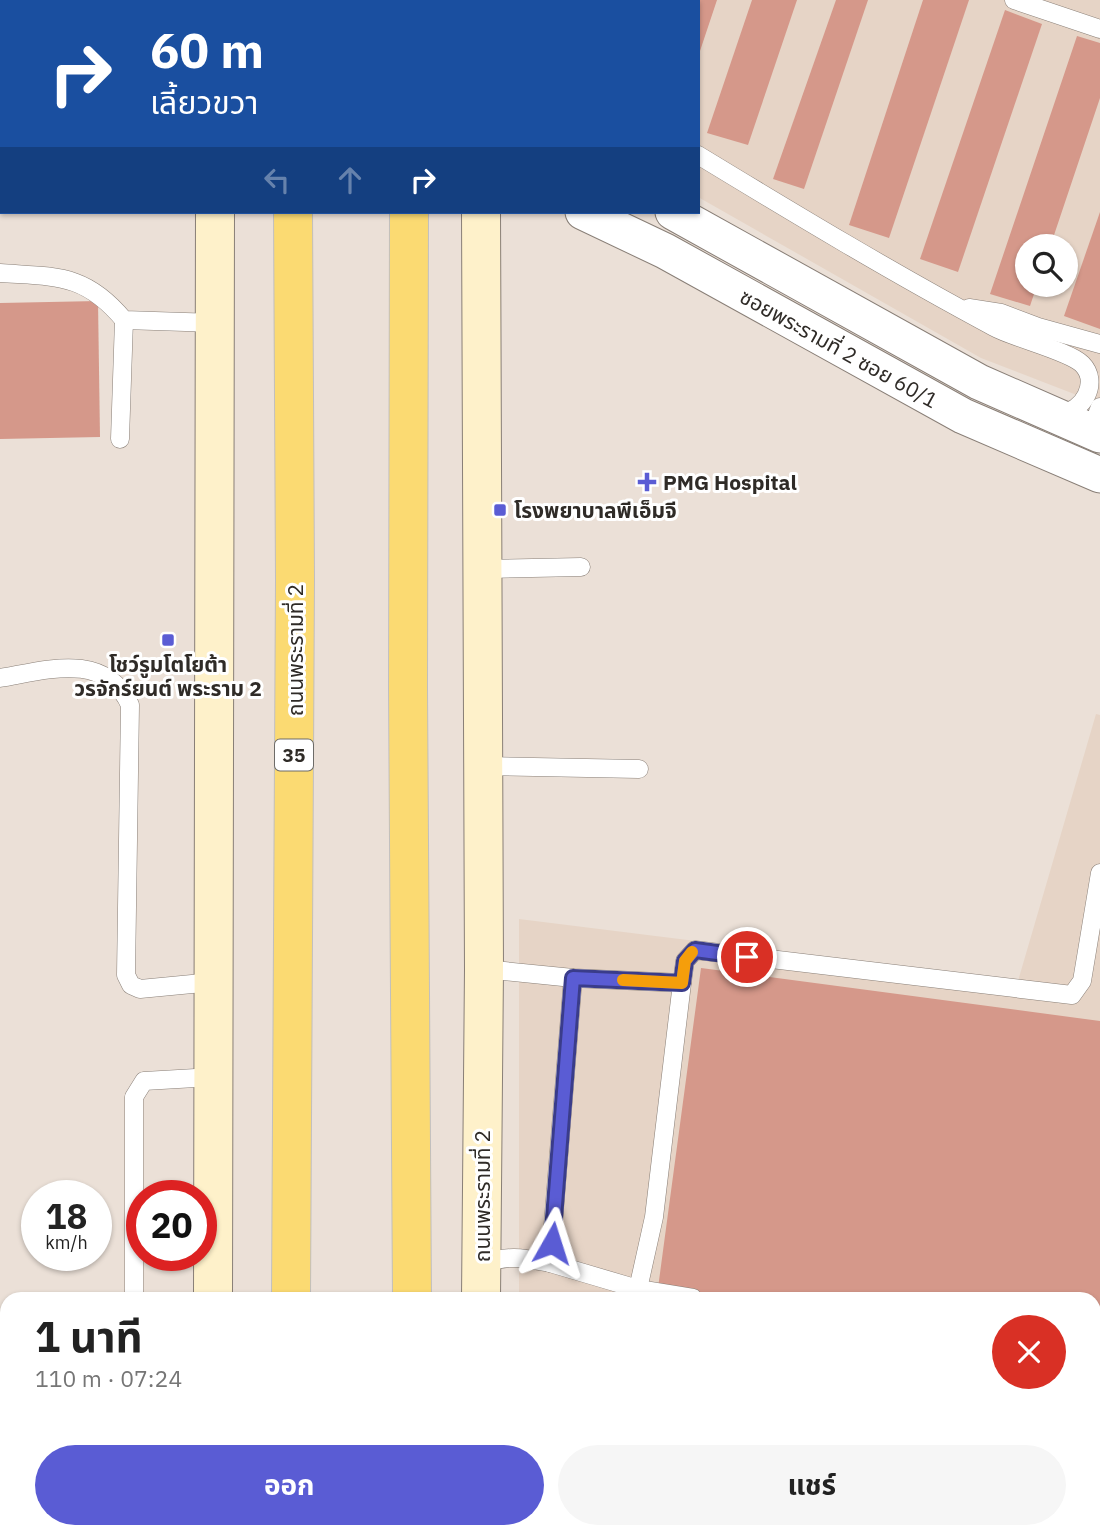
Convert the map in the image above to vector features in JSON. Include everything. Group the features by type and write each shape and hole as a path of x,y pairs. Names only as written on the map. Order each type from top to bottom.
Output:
{"highway":[{"name":"ถนนพระรามที่ 2","path":"291,1292 296,580 293,214"},
{"path":"409,214 408,714 412,1292"}],"main road":[{"path":"213,1292 215,214"},
{"name":"ถนนพระรามที่ 2","path":"481,214 484,569 482,1282"}],"street":[{"name":"ซอยพระรามที่ 2 ซอย 60/1","path":"587,214 664,251 963,416 1100,475"},
{"name":"ซอยพระรามที่ 2 ซอย 60/1","path":"677,214 979,382 1049,412 1097,424"}],"lane":[{"path":"1014,0 1100,29"},
{"path":"700,156 996,328 1083,365 1090,380 1086,398 1071,412 1049,412"},
{"path":"0,273 63,278 87,286 124,320 216,323"},
{"path":"958,306 1001,313 1038,327 1100,344"},
{"path":"120,439 124,320"},
{"path":"484,569 581,567"},
{"path":"0,678 66,667 86,669 121,687 130,705 126,975 131,985 140,989 214,982"},
{"path":"484,766 639,769"},
{"path":"638,1289 654,1217 685,961 695,950 1072,995 1082,981 1100,873"},
{"path":"484,969 573,978 682,983"},
{"path":"550,1263 573,978"},
{"path":"134,1292 134,1097 144,1081 213,1077"},
{"path":"482,1282 499,1257 519,1256 656,1292"}],"shaded area":[{"path":"700,0 1100,0 1100,404 981,358 700,198"},
{"path":"1096,714 1100,715 1100,1292 519,1292 519,919 1018,981"}],"building":[{"path":"700,0 717,0 700,51"},
{"path":"752,0 797,0 748,145 707,133"},
{"path":"836,0 868,0 804,189 773,179"},
{"path":"923,0 969,0 889,238 849,225"},
{"path":"1005,10 1042,24 958,272 920,259"},
{"path":"1077,36 1100,43 1100,98 1054,234 1015,234 1015,297 1033,297 1030,306 990,294"},
{"path":"1100,212 1100,329 1064,316 1071,297 1078,297 1078,276"},
{"path":"98,301 100,437 0,439 0,303"},
{"path":"701,968 1100,1021 1100,1292 691,1292 658,1288"}],"slow traffic":[{"path":"623,980 682,983 685,961 692,952"}],"place":[{"name":"PMG Hospital","path":"647,482"},
{"name":"โรงพยาบาลพีเอ็มจี","path":"500,510"},
{"name":"โชว์รูมโตโยต้า วรจักร์ยนต์ พระราม 2","path":"168,640"}],"route":[{"path":"552,1243 573,978 682,983 685,961 695,950 747,957"}]}
